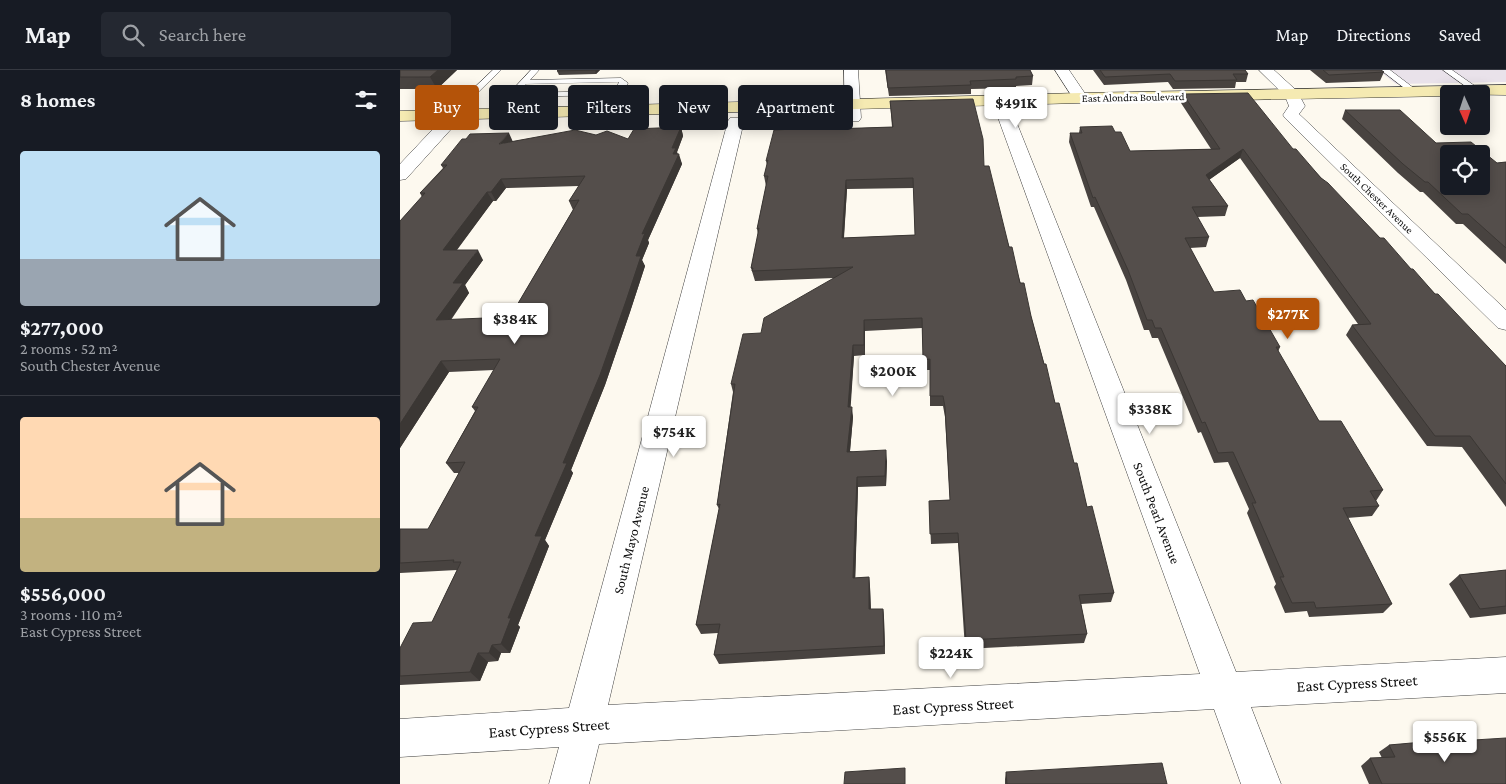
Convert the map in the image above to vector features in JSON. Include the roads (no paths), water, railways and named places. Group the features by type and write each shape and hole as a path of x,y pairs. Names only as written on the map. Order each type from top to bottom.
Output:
{"main road":[{"name":"East Alondra Boulevard","path":"1490,95 1506,90"},
{"name":"East Alondra Boulevard","path":"853,111 1295,100 1415,92 1440,94"},
{"name":"East Alondra Boulevard","path":"1003,107 1080,98 1440,104"},
{"name":"East Alondra Boulevard","path":"1490,100 1506,104"},
{"name":"East Alondra Boulevard","path":"558,113 738,112"},
{"name":"East Alondra Boulevard","path":"400,116 415,115"},
{"name":"East Alondra Boulevard","path":"479,129 736,121"},
{"name":"East Alondra Boulevard","path":"400,131 441,130"}],"street":[{"path":"851,70 851,85"},
{"path":"1062,70 1080,98"},
{"path":"1266,70 1295,100"},
{"name":"South Chester Avenue","path":"1295,100 1291,115 1506,323"},
{"name":"South Pearl Avenue","path":"1003,107 1261,784"},
{"name":"South Mayo Avenue","path":"569,784 736,121"},
{"path":"400,175 441,130"},
{"name":"East Cypress Street","path":"400,738 584,726 1506,675"}],"lane":[{"path":"479,87 497,70"},
{"path":"521,85 535,70"},
{"path":"1385,70 1415,92"},
{"path":"1447,70 1464,85"},
{"path":"524,82 622,77 624,83 620,90 610,93 558,94"}]}
